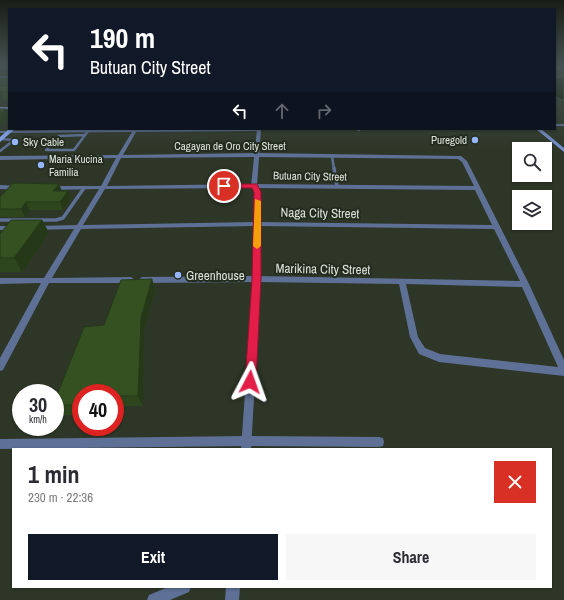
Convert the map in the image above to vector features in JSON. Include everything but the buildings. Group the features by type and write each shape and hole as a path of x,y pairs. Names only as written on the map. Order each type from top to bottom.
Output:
{"main road":[{"path":"539,130 564,150"},
{"path":"0,140 11,131"}],"street":[{"path":"0,367 46,281 103,188 135,130"},
{"path":"0,132 87,133 135,130 259,130 254,186 258,192 257,279 246,445"},
{"name":"Cagayan de Oro City Street","path":"0,158 257,155 459,157 464,161 476,188"},
{"name":"Butuan City Street","path":"41,188 337,186 476,188"},
{"path":"0,188 9,190 26,188"},
{"path":"476,188 525,284 564,371"},
{"name":"Naga City Street","path":"32,228 258,224 496,227"},
{"path":"0,228 24,228"},
{"name":"Marikina City Street","path":"0,281 257,279 525,284"},
{"path":"402,282 414,337 422,351 439,358 564,371"},
{"path":"0,444 246,445 379,442"},
{"path":"154,600 182,588"},
{"path":"232,600 233,588"}],"lane":[{"path":"87,133 74,150 46,150 59,136 87,133"},
{"path":"0,140 14,140 0,151"},
{"path":"332,156 337,186"},
{"path":"0,220 56,220 64,218 84,188"}],"shaded area":[{"path":"556,94 564,94 564,101 556,97"}],"slow traffic":[{"path":"257,246 258,201"}],"place":[{"name":"Puregold","path":"475,140"},
{"name":"Sky Cable","path":"15,142"},
{"name":"Maria Kucina Familia","path":"41,165"},
{"name":"Greenhouse","path":"178,275"}],"route":[{"path":"224,186 254,186 258,192 257,279 250,382"}]}
